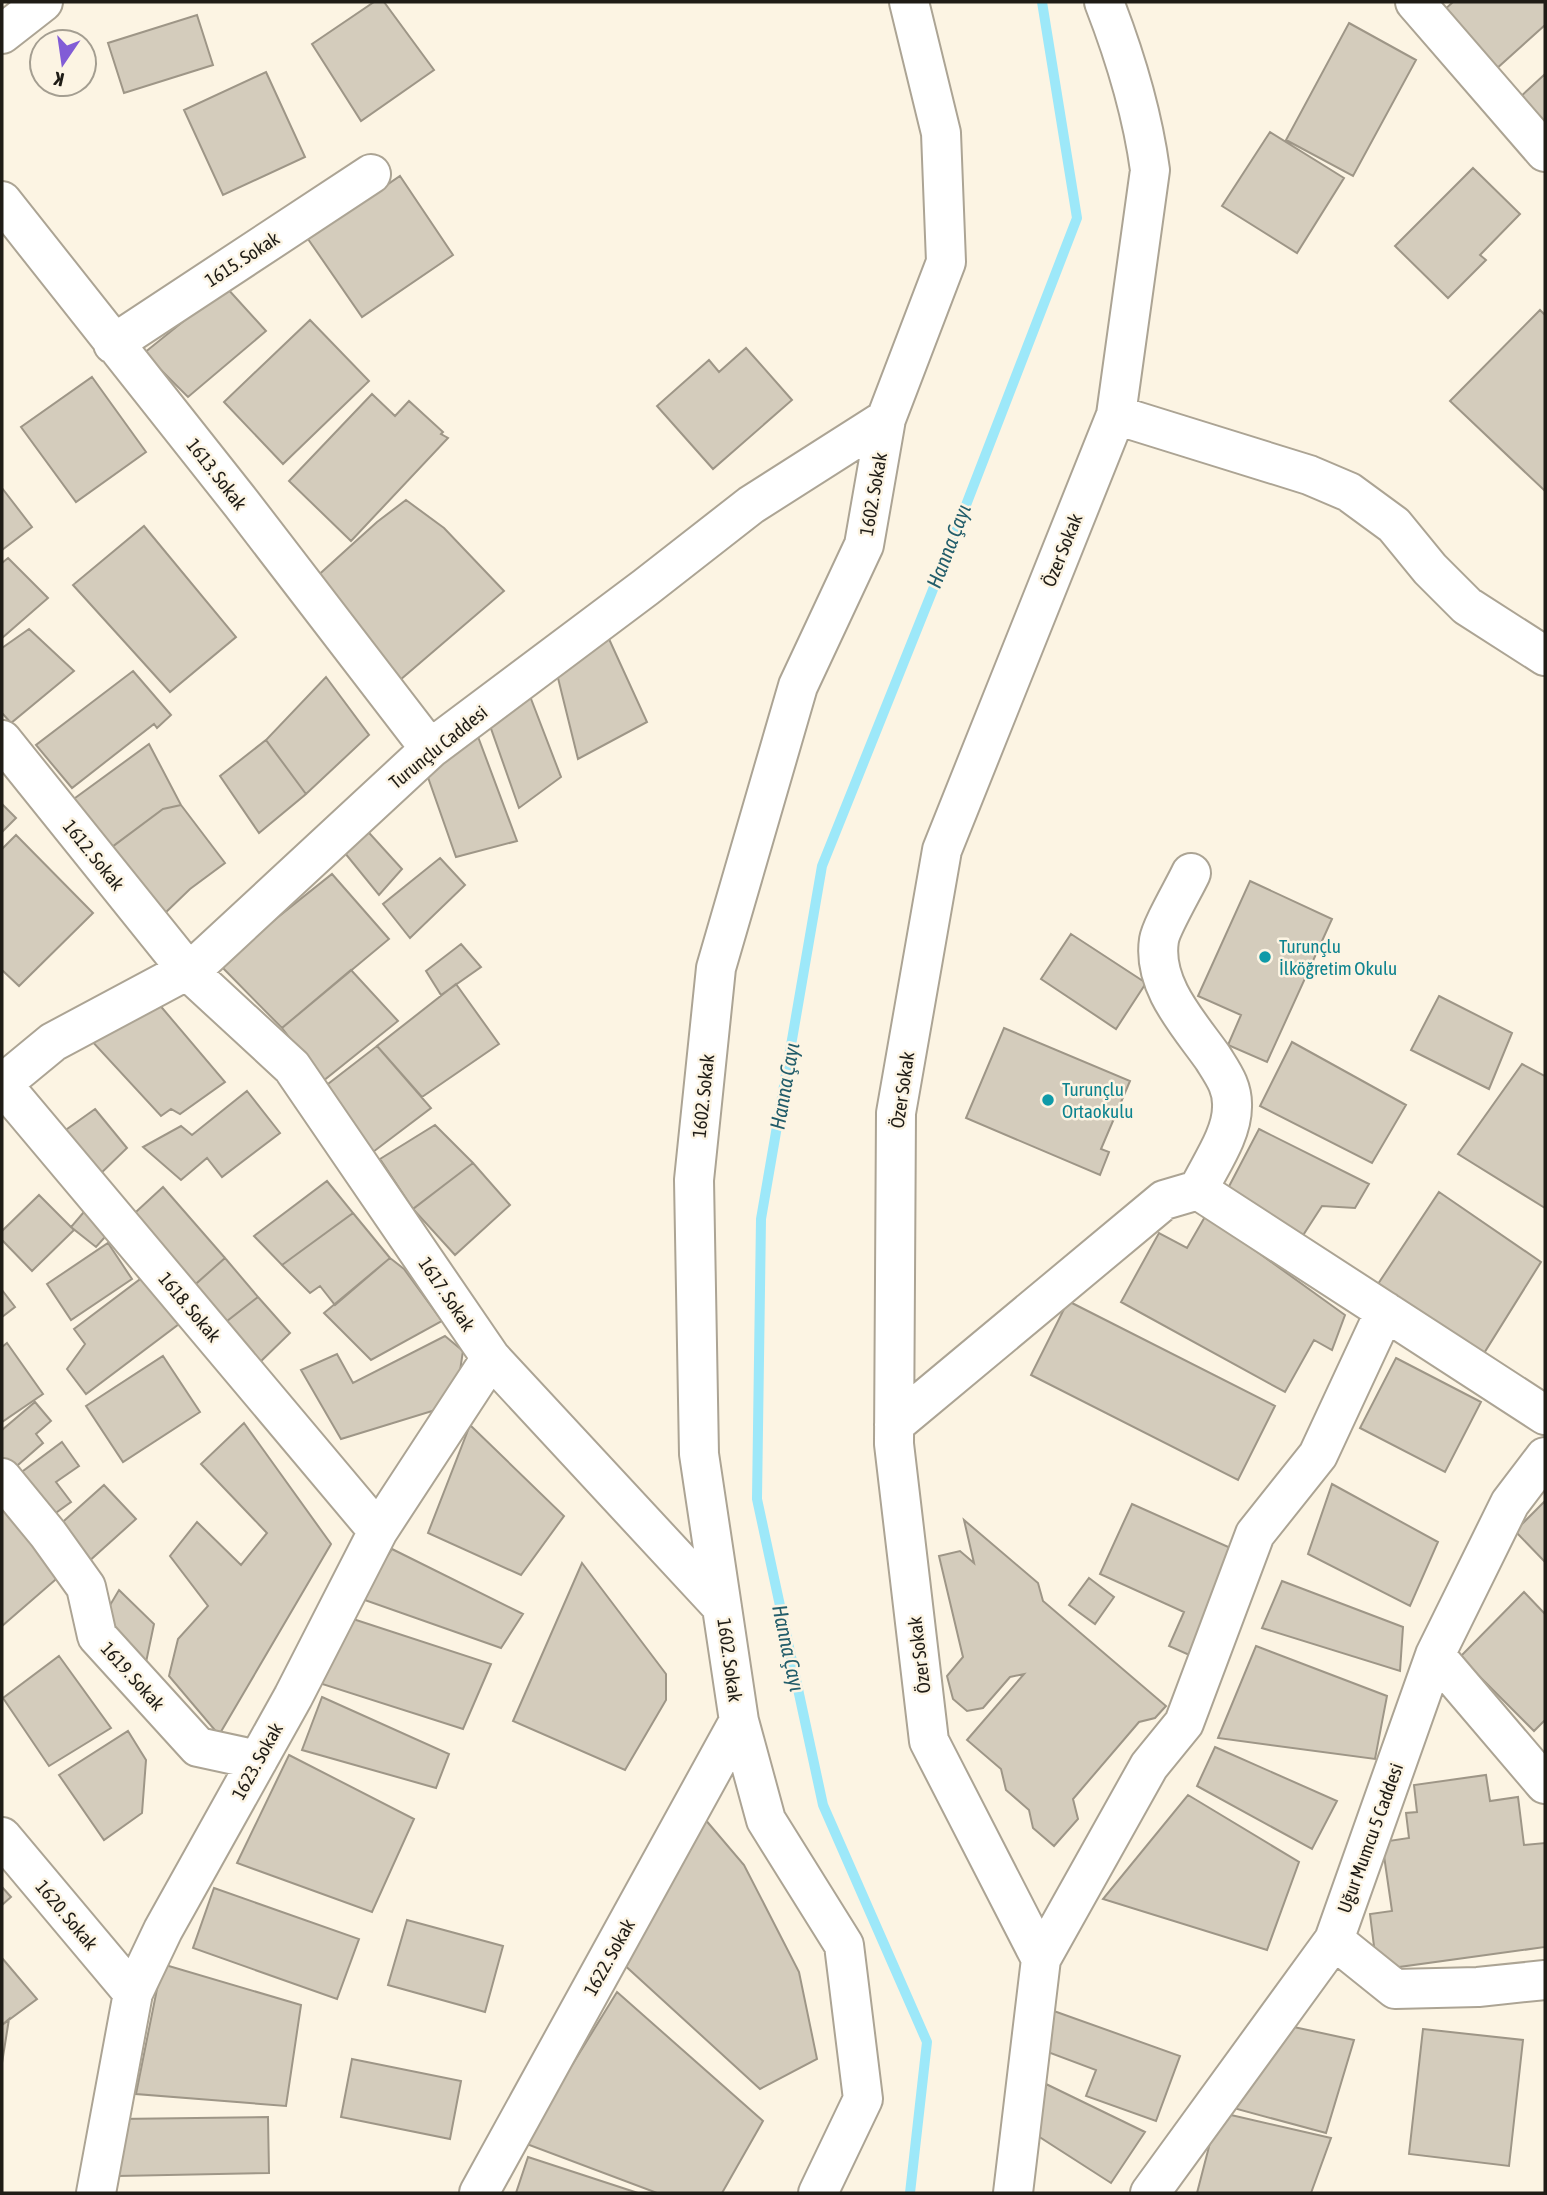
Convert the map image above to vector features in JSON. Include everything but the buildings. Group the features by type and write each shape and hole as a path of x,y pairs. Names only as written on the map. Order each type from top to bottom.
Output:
{"street":[{"path":"2,34 43,2"},
{"name":"1602. Sokak","path":"818,2193 863,2099 844,1945 766,1820 739,1721 699,1454 694,1180 716,968 798,686 864,545 886,419 946,262 942,133 909,2"},
{"name":"Özer Sokak","path":"1041,1959 929,1741 894,1444 896,1113 942,850 1116,415 1150,170 1145,131 1137,101 1104,2"},
{"path":"1415,2 1545,152"},
{"name":"1615. Sokak","path":"113,344 372,174"},
{"name":"1613. Sokak","path":"2,201 241,503 430,749"},
{"path":"1116,415 1309,475 1349,492 1394,525 1430,569 1467,606 1545,656"},
{"name":"Turunçlu Caddesi","path":"2,1084 53,1042 197,965 430,749 751,505 886,419"},
{"name":"1612. Sokak","path":"2,740 187,970"},
{"path":"894,1425 1164,1200 1198,1190 1226,1134 1233,1108 1232,1094 1223,1072 1178,1008 1160,975 1159,939 1191,873"},
{"name":"1617. Sokak","path":"187,970 292,1067 491,1358 722,1607"},
{"name":"1618. Sokak","path":"2,1084 379,1531"},
{"path":"1198,1190 1545,1415"},
{"path":"1013,2193 1041,1959 1149,1766 1184,1723 1255,1534 1318,1455 1385,1311"},
{"name":"1623. Sokak","path":"96,2193 132,1993 163,1930 258,1759 379,1531 491,1358"},
{"name":"Uğur Mumcu 5 Caddesi","path":"1150,2193 1334,1940 1435,1655 1510,1503 1545,1457"},
{"name":"1619. Sokak","path":"2,1478 48,1534 86,1587 97,1636 198,1747 258,1759"},
{"path":"1435,1655 1545,1784"},
{"name":"1622. Sokak","path":"478,2193 739,1721"},
{"name":"1620. Sokak","path":"2,1837 132,1993"},
{"path":"1334,1940 1395,1989 1478,1987 1545,1980"}],"waterway":[{"name":"Hanna Çayı","path":"910,2193 927,2042 823,1805 757,1499 761,1219 822,866 944,562 1077,218 1042,2"}],"place":[{"name":"Turunçlu İlköğretim Okulu","path":"1265,957"},
{"name":"Turunçlu Ortaokulu","path":"1048,1100"}]}
